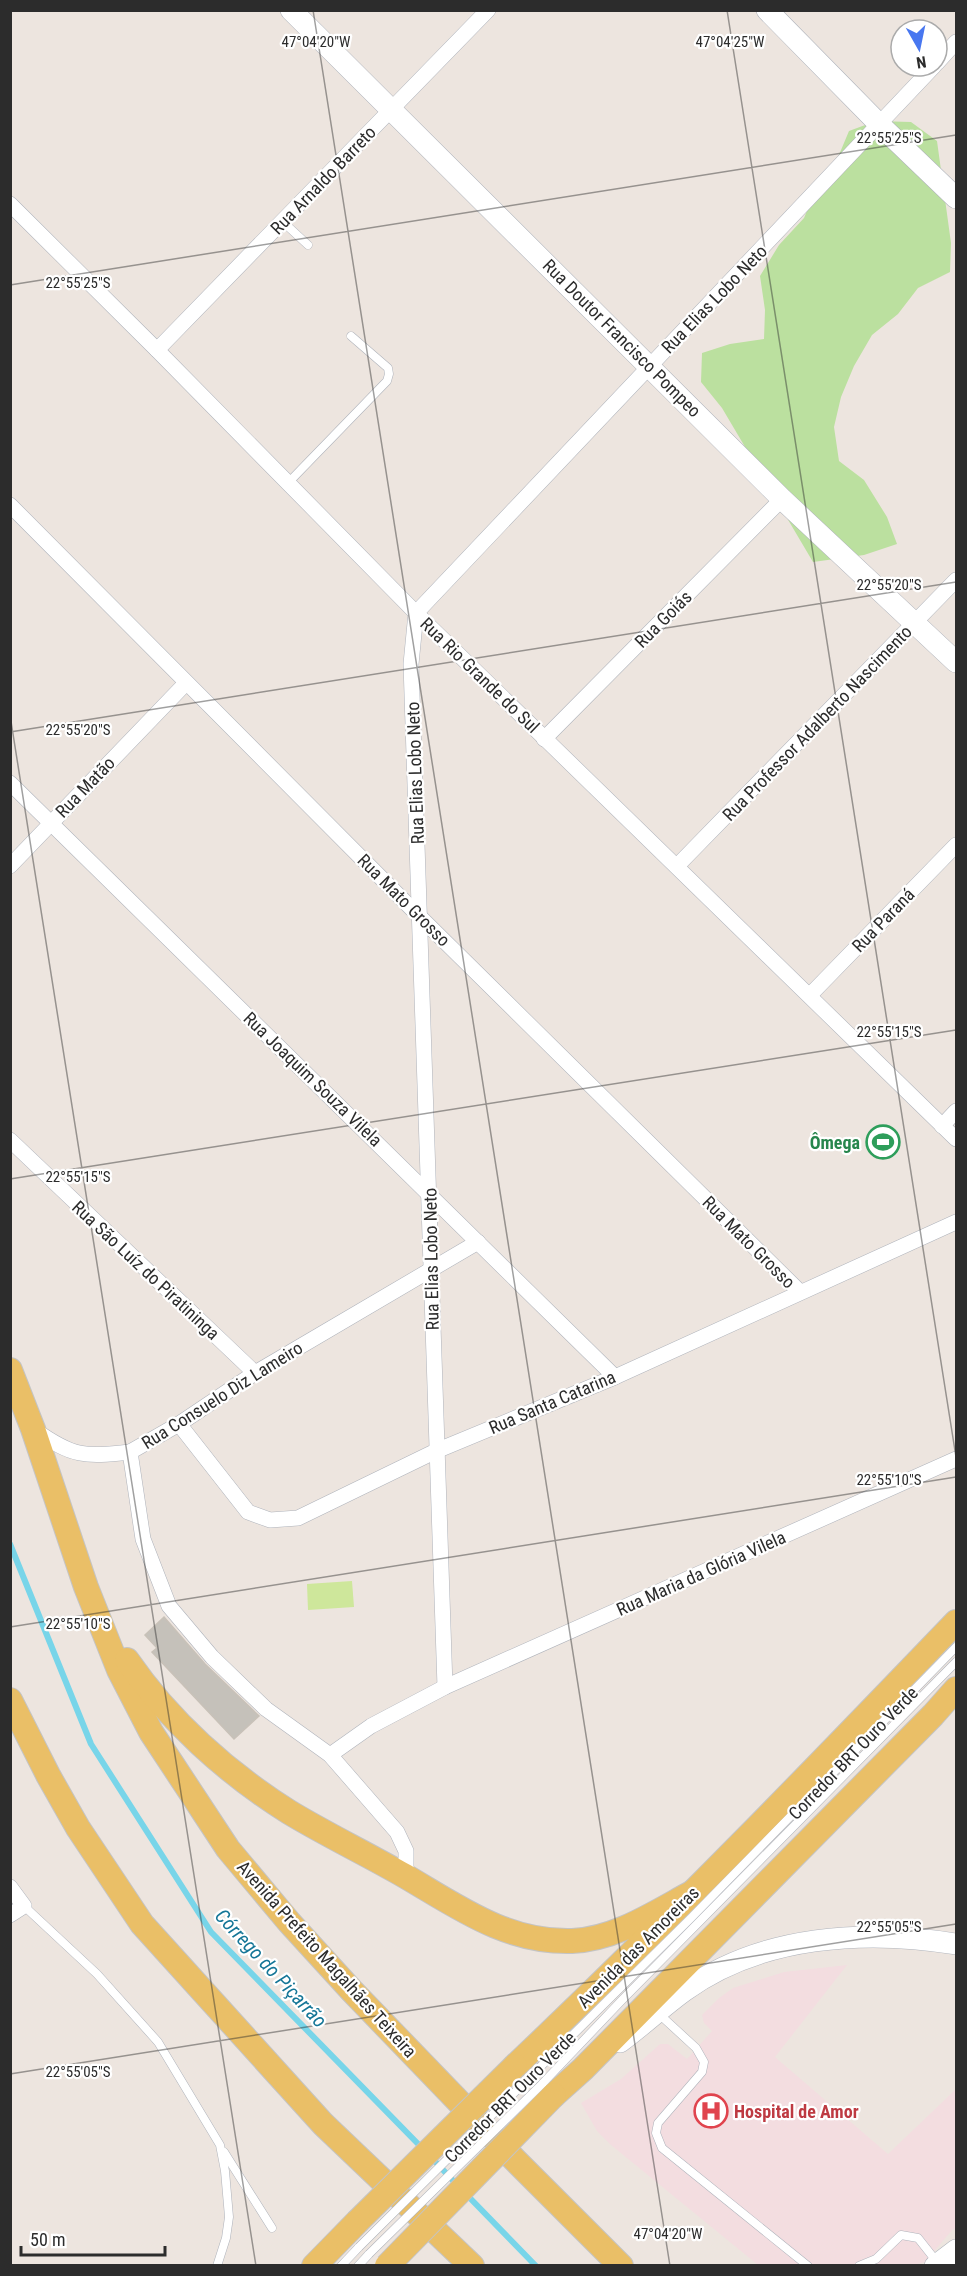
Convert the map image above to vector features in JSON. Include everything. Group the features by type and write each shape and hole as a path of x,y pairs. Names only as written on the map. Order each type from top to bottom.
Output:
{"main road":[{"name":"Avenida Prefeito Magalhães Teixeira","path":"10,1370 33,1429 96,1612 119,1670 151,1732 228,1849 289,1922 352,1991 515,2160 621,2265"},
{"path":"96,1612 129,1663 169,1714 232,1770 289,1811 406,1877 466,1914 506,1930 551,1940 591,1939 631,1925 693,1892"},
{"name":"Avenida das Amoreiras","path":"314,2265 357,2222 520,2074 603,1983 957,1622"},
{"path":"378,2260 548,2090 583,2069 957,1689"},
{"path":"10,1700 78,1828 142,1924 323,2124 470,2265"}],"street":[{"name":"Rua Doutor Francisco Pompeo","path":"291,10 782,499 957,662"},
{"name":"Rua Arnaldo Barreto","path":"157,350 488,10"},
{"path":"767,10 880,125 957,198"},
{"name":"Rua Elias Lobo Neto","path":"445,1688 411,664 416,613 924,78"},
{"name":"Rua Rio Grande do Sul","path":"10,204 416,613 957,1139"},
{"name":"Rua Goiás","path":"544,739 782,499"},
{"name":"Rua Mato Grosso","path":"10,505 419,916 800,1292"},
{"name":"Rua Professor Adalberto Nascimento","path":"677,866 957,580"},
{"name":"Rua Matão","path":"10,866 186,683"},
{"name":"Rua Joaquim Souza Vilela","path":"10,783 615,1377"},
{"name":"Rua Paraná","path":"810,995 957,845"},
{"path":"942,1126 957,1111"},
{"name":"Rua São Luíz do Piratininga","path":"10,1140 255,1373"},
{"name":"Rua Santa Catarina","path":"179,1424 248,1512 270,1520 298,1518 436,1451 615,1377 957,1222"},
{"name":"Rua Consuelo Diz Lameiro","path":"406,1877 406,1851 397,1832 330,1755 266,1709 212,1657 169,1606 143,1539 130,1452 179,1424 255,1373 478,1242"},
{"path":"33,1429 60,1448 80,1454 130,1452"},
{"name":"Rua Maria da Glória Vilela","path":"445,1688 957,1459"},
{"path":"330,1755 371,1726 445,1688"},
{"path":"10,1887 24,1906 10,1915"},
{"path":"583,2069 684,1991 712,1974 781,1947 811,1941 884,1937 957,1944"},
{"path":"936,2264 957,2250"}],"lane":[{"path":"282,221 308,245"},
{"path":"288,483 387,381 388,368 351,336"},
{"name":"Corredor BRT Ouro Verde","path":"341,2265 520,2074 691,1918 957,1647"},
{"name":"Corredor BRT Ouro Verde","path":"548,2090 630,1992 957,1662"},
{"path":"24,1906 97,1974 158,2042 272,2228"},
{"path":"658,2013 696,2048 704,2062 702,2072 658,2122 656,2133 662,2148 808,2265"},
{"path":"217,2265 226,2238 229,2217 220,2145"},
{"path":"860,2265 876,2259 901,2235 918,2238 936,2264"},
{"path":"358,2265 378,2260"}],"shaded area":[{"name":"Hospital de Amor","path":"847,1965 775,2057 888,2154 956,2089 956,2230 953,2229 925,2262 914,2265 758,2265 611,2145 597,2131 581,2103 621,2079 660,2044 668,2044 687,2059 712,2031 704,2023 702,2015 733,1988 784,1972"}],"green space":[{"path":"876,121 911,122 937,141 951,243 950,272 918,288 898,314 872,335 854,366 841,397 834,427 839,461 864,480 887,517 897,544 864,555 813,562 722,408 701,382 702,353 730,344 764,339 765,310 760,276 779,245 804,218 817,187 836,162 849,131"},
{"path":"352,1581 354,1607 308,1610 307,1584"}],"building":[{"path":"164,1617 205,1664 259,1716 234,1739 152,1652 157,1648 145,1635"}],"waterway":[{"name":"Córrego do Piçarrão","path":"10,1544 91,1744 211,1932 424,2150"},
{"name":"Córrego do Piçarrão","path":"431,2157 459,2187"},
{"name":"Córrego do Piçarrão","path":"466,2194 536,2266"}],"place":[{"name":"Ômega","path":"883,1142"},
{"name":"Hospital de Amor","path":"711,2111"}]}
